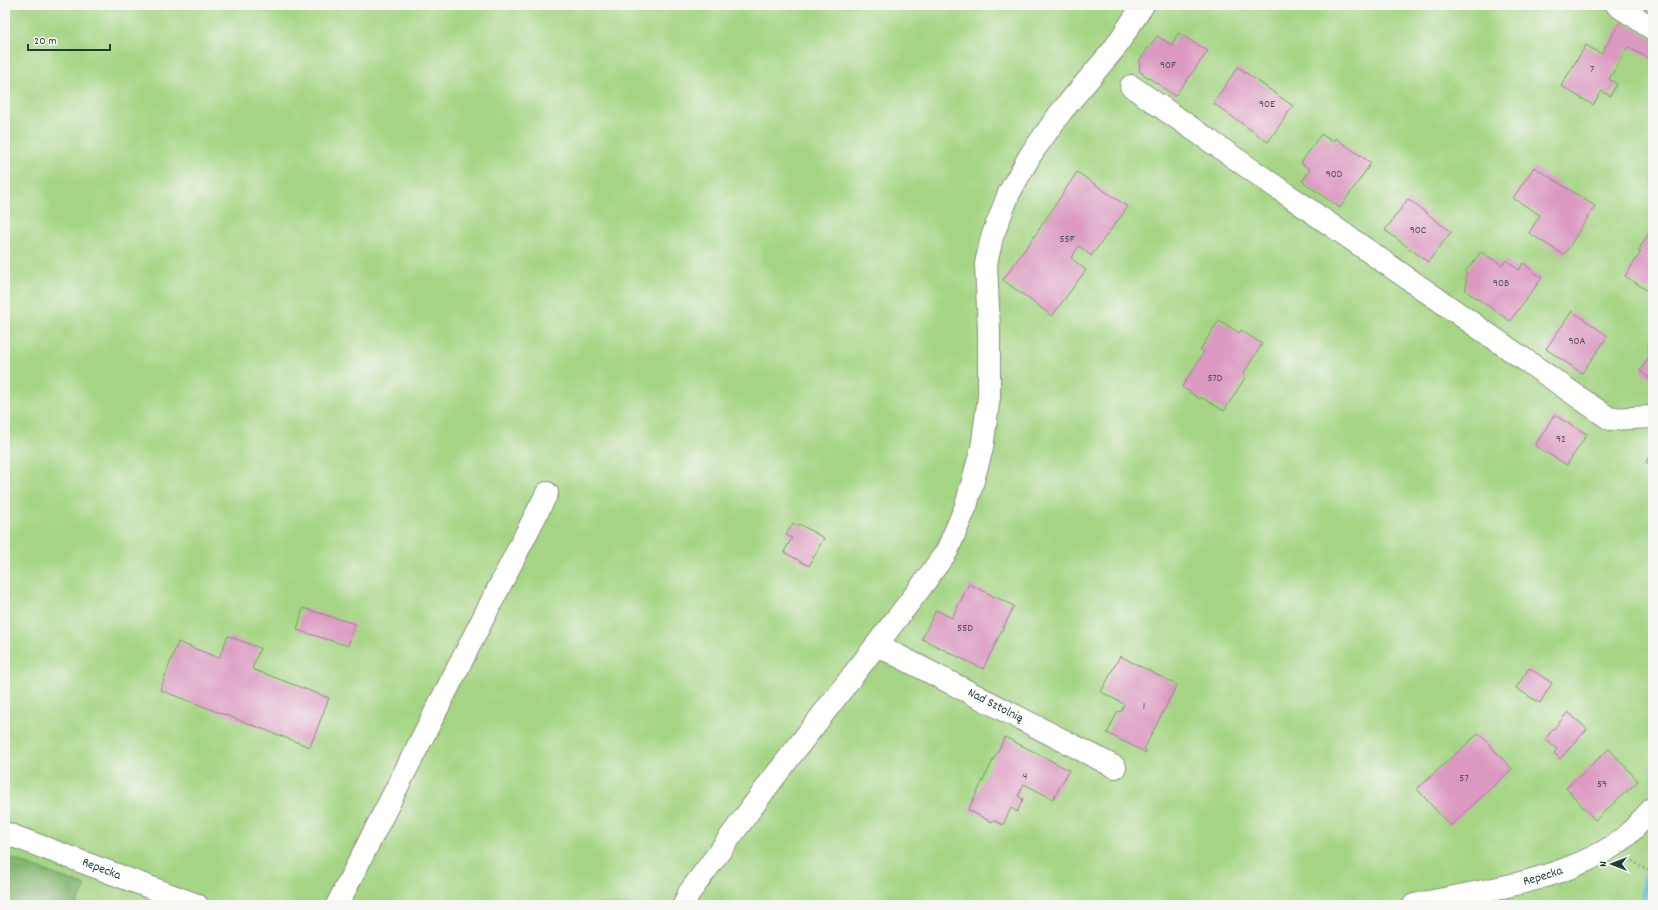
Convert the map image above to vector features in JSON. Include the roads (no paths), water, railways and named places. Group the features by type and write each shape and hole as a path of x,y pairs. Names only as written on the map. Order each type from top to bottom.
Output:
{"street":[{"path":"684,905 689,893 772,780 947,551 966,506 982,448 989,397 989,330 986,264 992,237 1010,193 1031,154 1061,112 1114,49 1143,5"},
{"path":"1617,5 1653,29"},
{"path":"1131,86 1610,419 1653,417"},
{"path":"337,905 547,493"},
{"name":"Nad Sztolnią","path":"876,645 1115,767"},
{"name":"Repecka","path":"1414,905 1520,882 1567,869 1617,843 1653,808"},
{"name":"Repecka","path":"5,833 197,905"}],"waterway":[{"path":"1644,905 1645,880 1653,867"}]}
